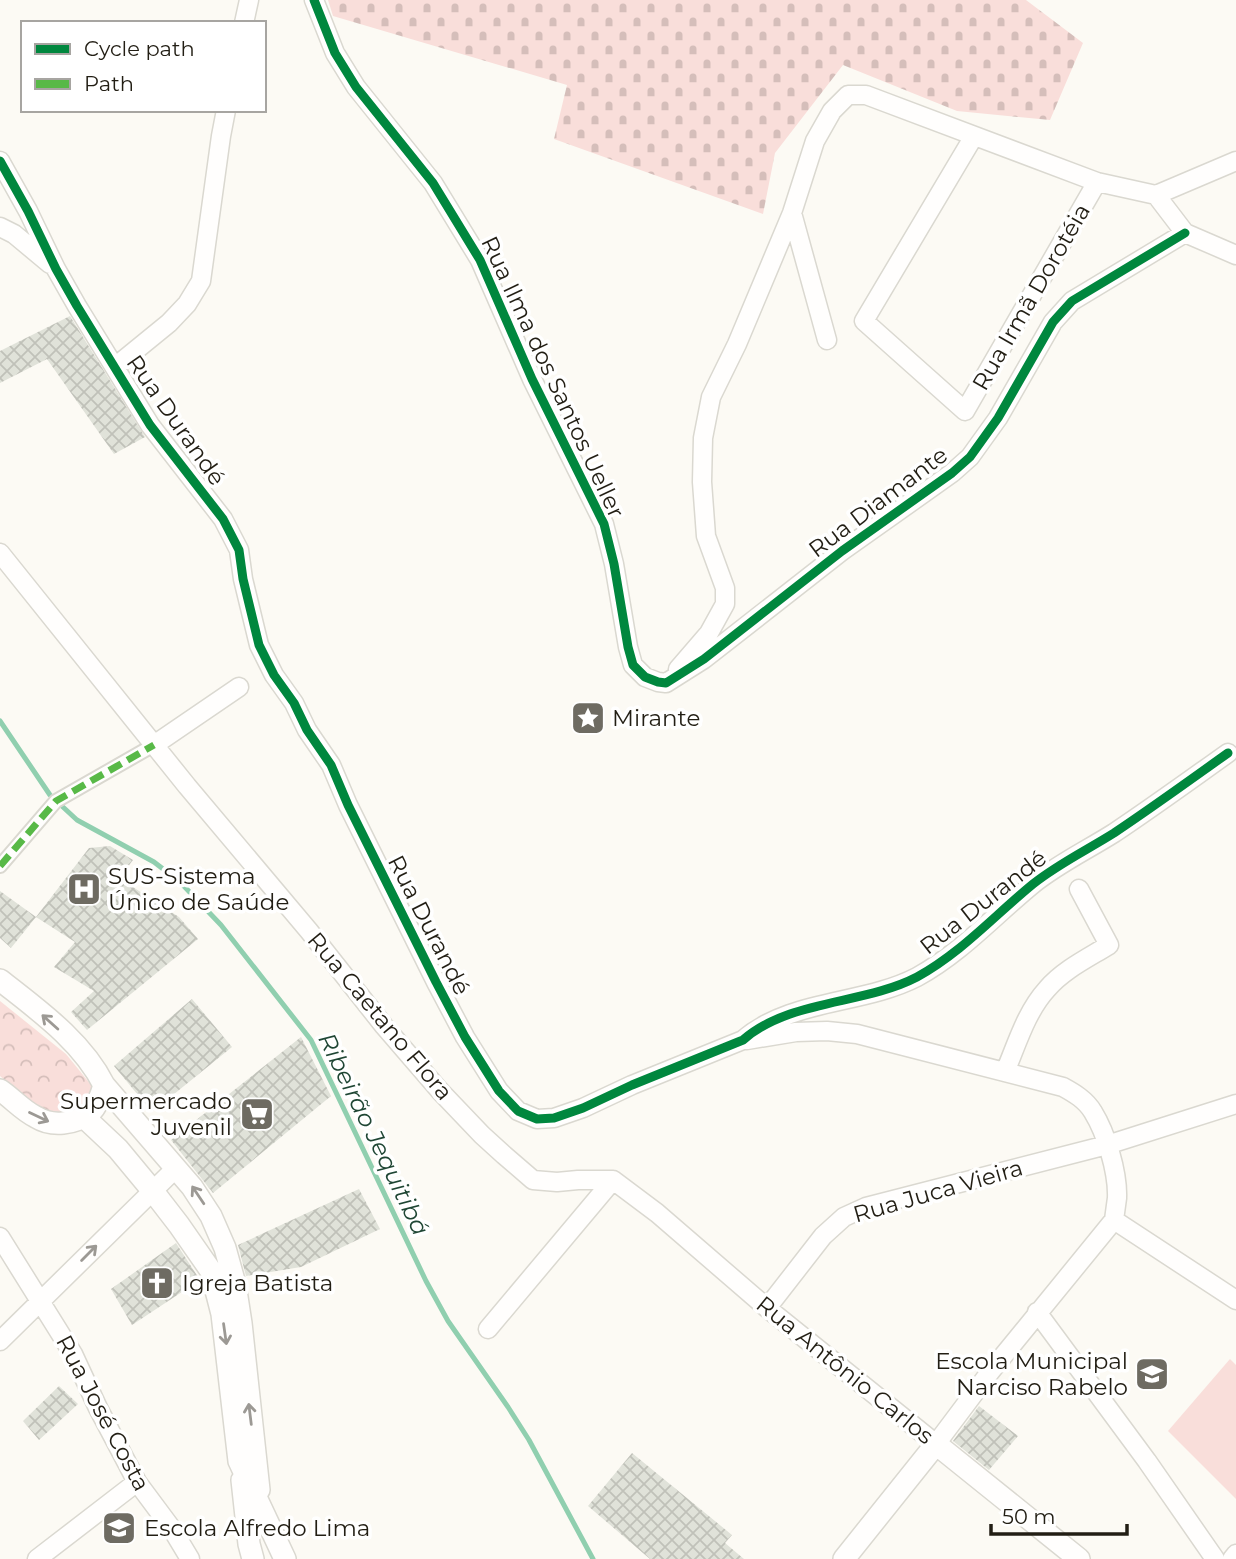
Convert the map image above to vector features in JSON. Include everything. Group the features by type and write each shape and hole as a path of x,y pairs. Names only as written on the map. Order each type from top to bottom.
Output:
{"street":[{"path":"244,21 249,0"},
{"name":"Rua Ilma dos Santos Ueller","path":"314,0 335,53 355,87 433,183 480,260 532,379 604,524 633,664 645,677 666,683"},
{"path":"666,683 709,633 725,604 725,587 706,536 702,482 703,438 711,397 737,344 792,213 815,141 832,111 848,95 866,95 1097,182 1156,195 1236,161"},
{"path":"115,367 169,323 187,304 201,281 226,112"},
{"name":"Rua Irmã Dorotéia","path":"974,136 864,320 965,411 1097,182"},
{"name":"Rua Durandé","path":"0,161 77,306 150,425 223,519 239,550 259,645 307,730 331,765 348,805 465,1037 499,1091 518,1111 537,1119 554,1118 743,1040 768,1023 818,1005 892,988 917,976 958,949 1034,883 1115,832 1228,753"},
{"path":"1156,195 1185,233 1236,255"},
{"path":"792,213 827,340"},
{"path":"0,227 14,234 56,269"},
{"name":"Rua Diamante","path":"666,683 704,659 842,551 961,465 970,457 998,418 1052,322 1072,301 1185,233"},
{"name":"Rua Caetano Flora","path":"0,553 239,850 440,1091 503,1155 533,1180 613,1180"},
{"path":"0,866 56,800 154,745 239,687"},
{"path":"1004,1072 1034,1006 1047,988 1065,972 1109,944 1079,889"},
{"path":"0,980 81,1050 202,1201 225,1248 237,1292 249,1544 253,1559"},
{"path":"743,1040 796,1032 857,1034 1063,1087 1079,1096 1092,1110 1107,1145 1115,1176 1117,1197 1114,1220 989,1372 936,1444 844,1559"},
{"path":"0,1090 33,1116 44,1121 74,1122 85,1118 98,1104 100,1077"},
{"name":"Rua Juca Vieira","path":"767,1308 823,1236 844,1217 866,1207 1107,1145 1236,1104"},
{"path":"85,1118 113,1144 152,1190 211,1270 222,1314 247,1459 271,1533 285,1559"},
{"path":"0,1340 176,1168"},
{"path":"488,1329 613,1180"},
{"name":"Rua Antônio Carlos","path":"613,1180 625,1187 767,1308 1079,1559"},
{"path":"1114,1220 1236,1300"},
{"name":"Rua José Costa","path":"0,1237 73,1354 137,1482 172,1529 190,1559"},
{"path":"204,1259 225,1248"},
{"path":"1037,1312 1147,1461 1215,1559"},
{"path":"37,1559 137,1482"},
{"path":"1232,1559 1236,1554"}],"green space":[{"path":"328,0 1026,0 1083,43 1050,120 957,111 843,65 775,153 763,214 554,139 567,85 333,16"},
{"path":"0,1001 66,1054 96,1091 82,1118 51,1120 0,1076"},
{"path":"1230,1359 1236,1365 1236,1499 1168,1431"}],"building":[{"path":"70,316 145,437 114,454 47,359 0,383 0,351"},
{"path":"110,846 133,860 119,878 179,917 198,939 87,1030 71,1012 94,991 54,967 75,942 36,917 89,848"},
{"path":"0,891 36,917 11,948 0,938"},
{"path":"192,999 232,1047 152,1112 114,1066"},
{"name":"Supermercado Juvenil","path":"301,1037 331,1096 213,1193 171,1140"},
{"path":"359,1189 380,1229 301,1267 246,1276 238,1245"},
{"name":"Igreja Batista","path":"176,1243 200,1280 132,1325 111,1289"},
{"path":"59,1386 78,1404 39,1440 23,1421"},
{"path":"979,1406 1018,1436 989,1470 953,1441"},
{"path":"632,1453 732,1535 725,1543 744,1559 650,1559 588,1506"}],"waterway":[{"name":"Ribeirão Jequitibá","path":"0,721 50,795 77,820 154,862 180,882 221,925 311,1040 426,1281 448,1321 529,1440 593,1559"}],"marked path":[{"path":"0,866 56,801 154,745"}],"cycle path":[{"path":"314,0 335,53 356,87 433,183 480,260 532,379 604,524 633,665 645,677 658,682 666,683 704,659 842,551 952,473 970,457 998,418 1053,322 1072,301 1185,233"},
{"path":"0,161 77,306 150,425 223,519 239,550 259,645 274,675 331,765 348,805 465,1037 499,1091 518,1111 537,1119 554,1118 743,1040 782,1017 804,1009 874,993 917,977 963,945 1043,877 1114,833 1228,753"}],"place":[{"name":"Mirante","path":"588,718"},
{"name":"SUS-Sistema Único de Saúde","path":"84,889"},
{"name":"Supermercado Juvenil","path":"257,1114"},
{"name":"Igreja Batista","path":"157,1283"},
{"name":"Escola Municipal Narciso Rabelo","path":"1152,1374"},
{"name":"Escola Alfredo Lima","path":"119,1528"}]}
